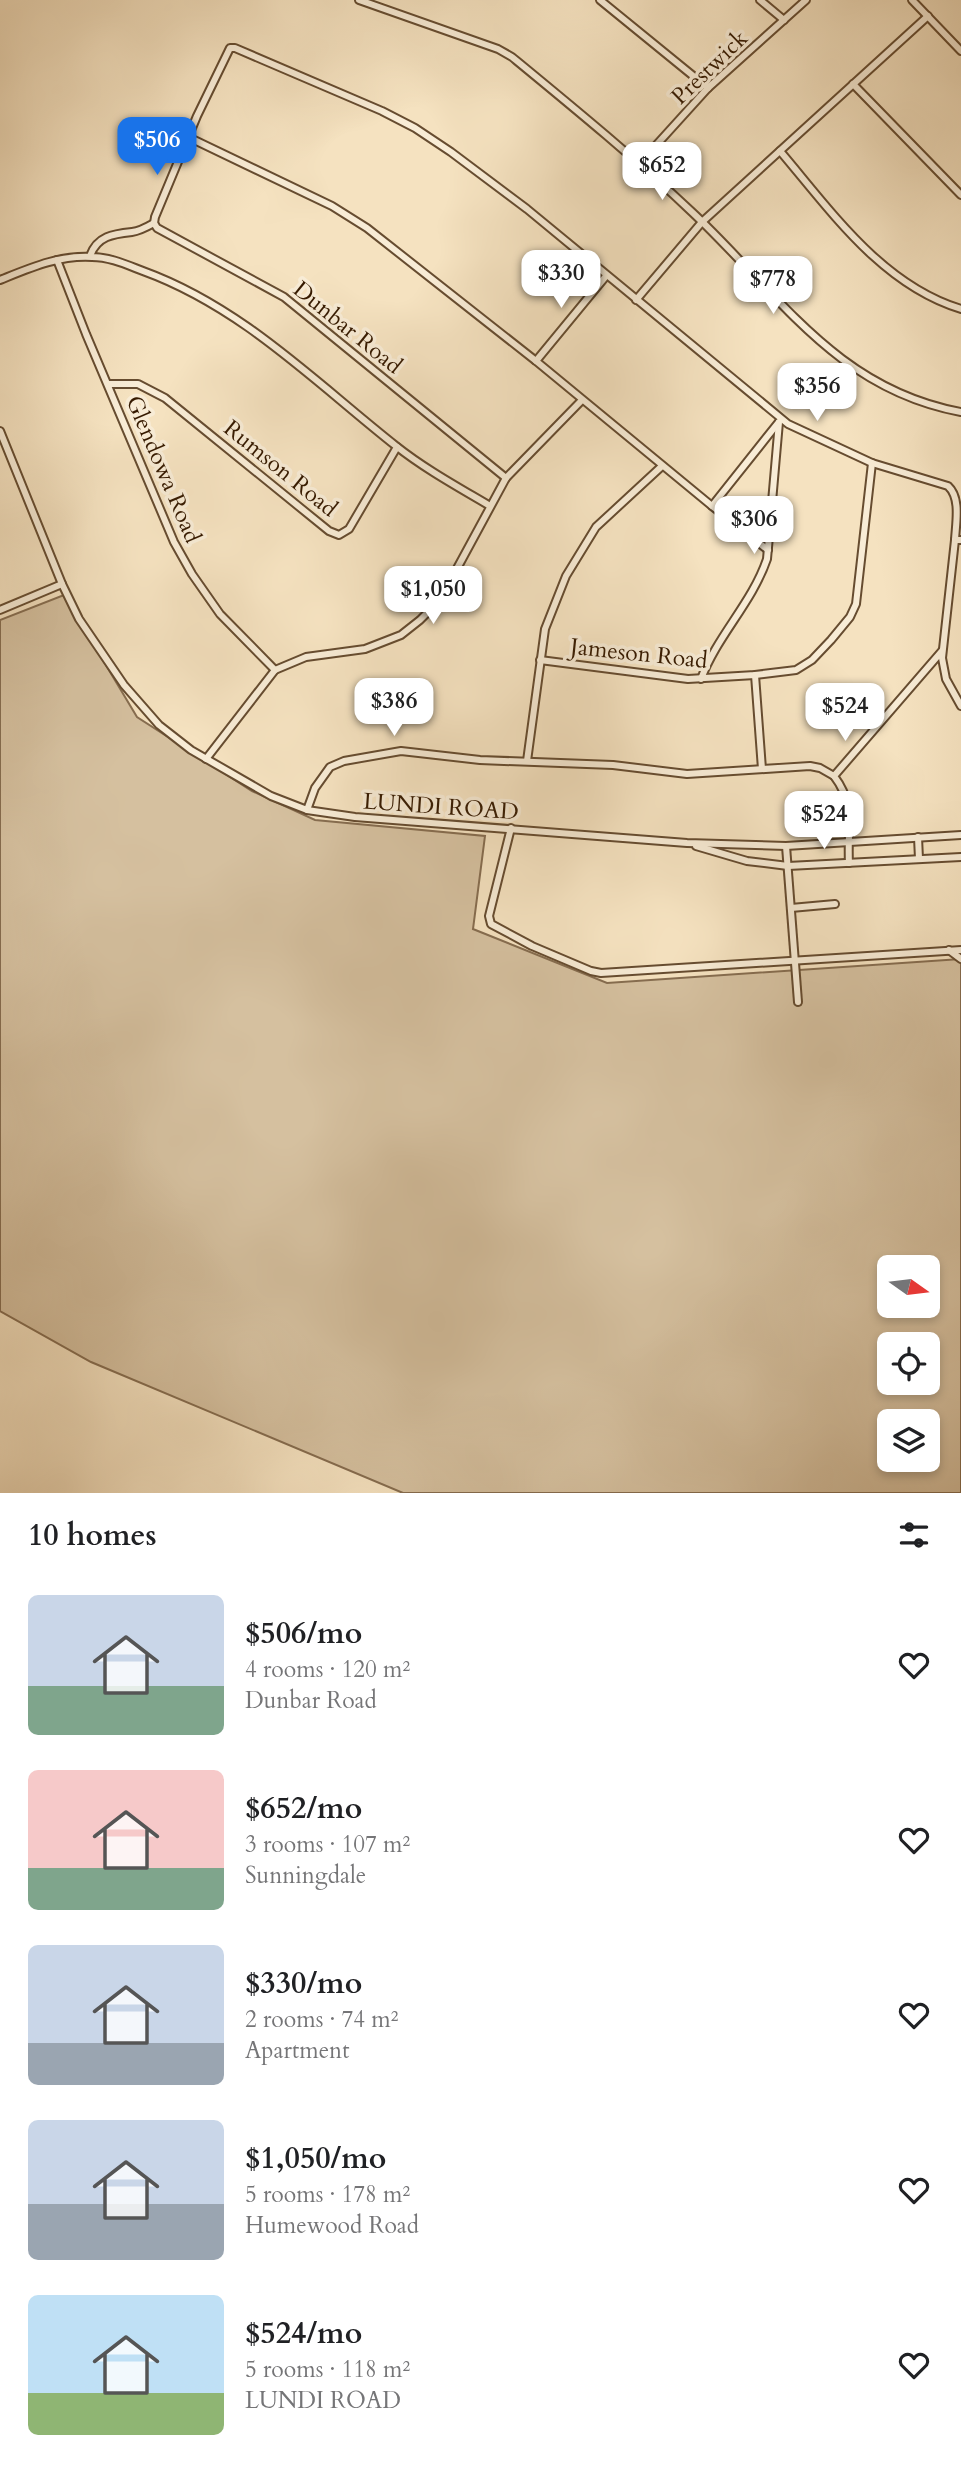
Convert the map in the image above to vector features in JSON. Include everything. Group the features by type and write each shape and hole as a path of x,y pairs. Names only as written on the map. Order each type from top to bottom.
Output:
{"street":[{"path":"359,0 498,48 512,57 640,163 702,222 803,327 839,359 870,379 911,397 961,412"},
{"path":"600,0 708,88"},
{"path":"760,0 784,20"},
{"name":"Prestwick","path":"640,163 708,88 806,0"},
{"path":"912,0 961,51"},
{"path":"636,300 702,222 928,16"},
{"path":"90,256 95,244 102,239 124,232 134,232 154,223 188,137 230,48 310,78 415,128 527,209 780,421 872,463 948,486 954,491 957,499 958,540 942,651 946,679 961,706"},
{"path":"853,84 961,195"},
{"path":"188,137 332,206 368,228 768,550"},
{"path":"780,151 858,242 885,267 918,290 961,309"},
{"name":"Dunbar Road","path":"154,223 157,228 284,297 506,478"},
{"path":"0,280 38,264 90,256 112,260 149,273 215,305 284,354 397,447 490,506"},
{"name":"Glendowa Road","path":"57,260 159,509 184,560 220,614 275,670"},
{"path":"536,361 607,276"},
{"name":"Rumson Road","path":"108,384 138,384 165,398 329,531 339,535 349,529 397,447"},
{"path":"206,759 275,670 306,657 365,649 401,635 436,604 506,478 582,400"},
{"path":"712,506 780,421"},
{"path":"701,680 713,653 762,574 768,550 780,421"},
{"name":"LUNDI ROAD","path":"0,431 62,584 93,642 131,694 173,737 251,787 307,810 355,817 687,843 786,846 961,835"},
{"name":"Jameson Road","path":"540,660 701,680 755,676 804,667 850,617 856,604 872,463"},
{"path":"527,761 545,629 553,604 581,548 596,527 662,466"},
{"path":"0,610 62,584"},
{"path":"834,776 942,651"},
{"path":"755,676 762,769"},
{"path":"307,810 315,788 325,772 336,763 401,751 480,760 613,765 687,774 810,766 834,776 842,787 849,805 849,863"},
{"path":"511,828 489,916 493,926 591,971 601,973 961,950"},
{"path":"918,838 919,859"},
{"name":"LUNDI ROAD","path":"687,843 747,861 788,866 961,856"},
{"path":"786,846 798,1002"},
{"path":"791,908 835,904"},
{"path":"949,950 961,959"}],"shaded area":[{"path":"64,595 137,717 252,791 315,820 485,836 473,929 607,983 961,959 961,1493 403,1493 91,1362 0,1311 0,620"}]}
